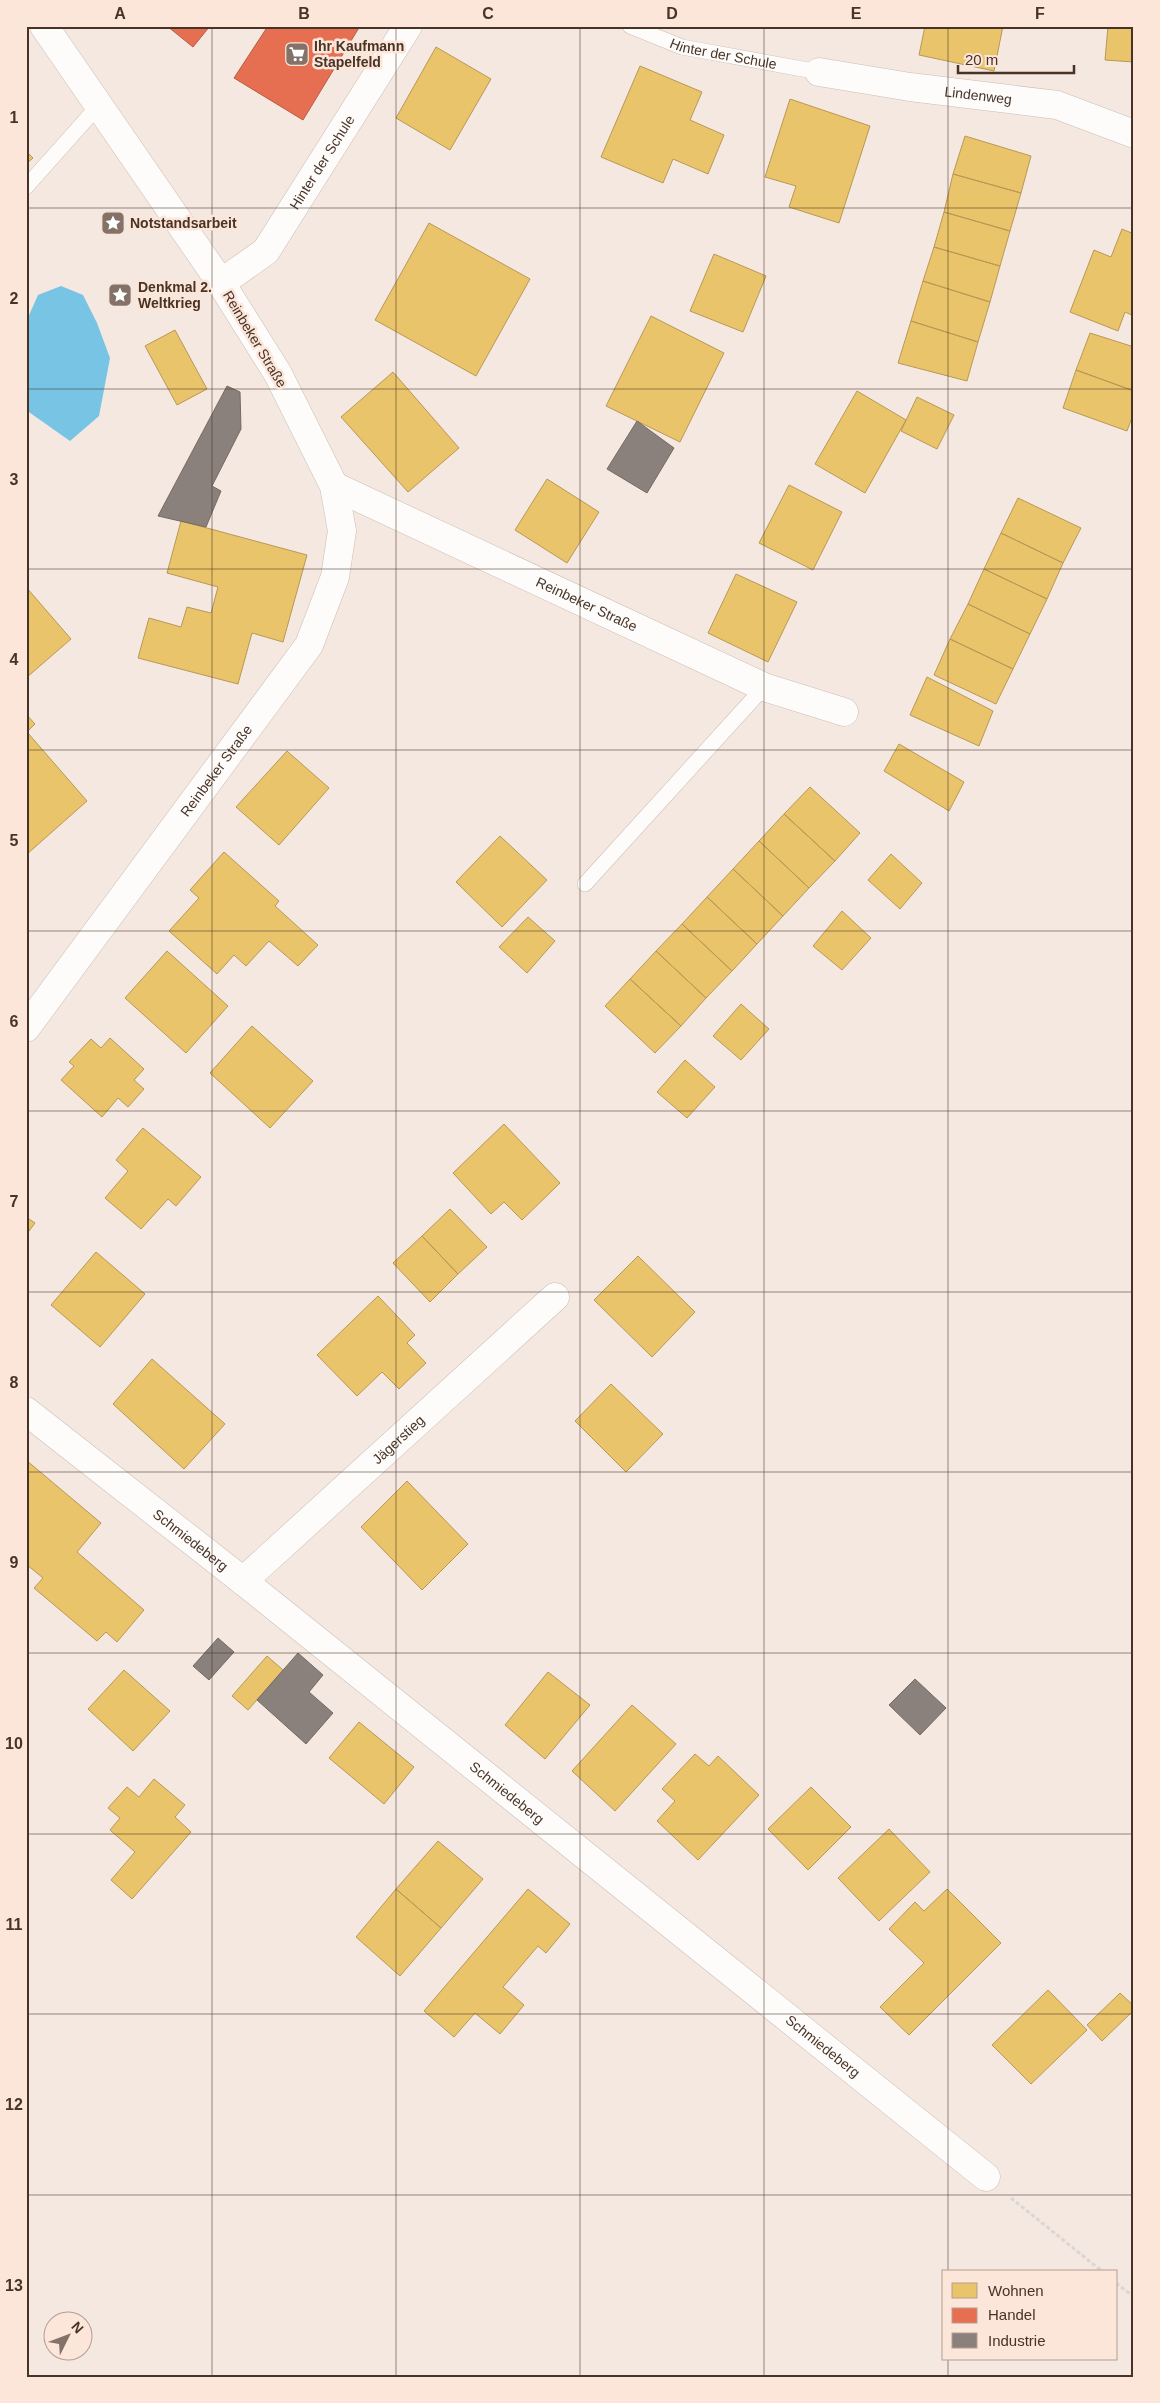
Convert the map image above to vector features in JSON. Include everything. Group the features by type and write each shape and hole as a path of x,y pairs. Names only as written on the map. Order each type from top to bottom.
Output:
{"street":[{"name":"Reinbeker Straße","path":"26,1028 309,645 335,577 342,531 334,486 278,374 221,283 44,26"},
{"name":"Hinter der Schule","path":"221,283 266,251 408,26"},
{"name":"Lindenweg","path":"819,72 910,87 1057,105 1134,134"},
{"name":"Reinbeker Straße","path":"334,486 764,687 844,712"},
{"name":"Jägerstieg","path":"243,1581 555,1297"},
{"name":"Schmiedeberg","path":"26,1411 243,1581 986,2177"}],"lane":[{"name":"Hinter der Schule","path":"630,26 682,47 819,72"},
{"path":"26,187 99,105"},
{"path":"585,884 764,687"}],"path":[{"path":"986,2177 1101,2270"},
{"path":"1118,2285 1134,2297"}],"water":[{"path":"61,286 83,295 97,323 110,358 99,416 70,441 26,410 26,322 38,295"}],"building: Wohnen":[{"path":"925,26 1003,26 994,71 919,55"},
{"path":"1108,26 1134,26 1134,62 1105,60"},
{"path":"436,47 491,79 450,150 396,118"},
{"path":"640,66 702,92 690,120 724,135 708,174 673,159 663,183 601,157"},
{"path":"790,99 870,126 839,223 789,207 796,186 765,177"},
{"path":"965,136 1031,156 1021,193 953,174"},
{"path":"26,151 33,158 26,164"},
{"path":"953,174 1021,193 1010,231 944,212"},
{"path":"944,212 1010,231 1000,266 934,247"},
{"path":"429,223 530,279 476,376 375,320"},
{"path":"1122,229 1134,234 1134,316 1125,312 1118,331 1070,312 1094,250 1111,257"},
{"path":"934,247 1000,266 990,302 923,281"},
{"path":"714,254 766,276 743,332 690,311"},
{"path":"923,281 990,302 978,342 911,321"},
{"path":"651,316 724,353 680,442 606,406"},
{"path":"911,321 978,342 967,381 898,363"},
{"path":"175,330 207,389 177,405 145,346"},
{"path":"1090,333 1134,347 1134,391 1076,370"},
{"path":"1076,370 1134,391 1134,412 1127,431 1063,408"},
{"path":"393,372 459,448 408,492 341,417"},
{"path":"857,391 906,420 865,493 815,464"},
{"path":"917,397 954,415 937,449 901,431"},
{"path":"547,479 599,512 567,563 515,530"},
{"path":"789,485 842,512 813,570 759,543"},
{"path":"1018,498 1081,528 1063,563 1001,533"},
{"path":"181,521 307,555 283,642 252,633 238,684 138,658 149,618 181,627 187,607 211,613 218,587 167,573"},
{"path":"1001,533 1063,563 1047,599 984,569"},
{"path":"984,569 1047,599 1030,634 968,604"},
{"path":"736,574 797,602 768,662 708,633"},
{"path":"26,587 71,639 26,678"},
{"path":"968,604 1030,634 1013,669 950,639"},
{"path":"950,639 1013,669 996,704 934,675"},
{"path":"927,677 993,711 979,746 910,715"},
{"path":"26,714 35,724 27,732 87,801 26,855"},
{"path":"899,744 964,782 949,811 884,771"},
{"path":"287,751 329,788 279,845 236,807"},
{"path":"810,787 860,833 835,861 784,814"},
{"path":"784,814 835,861 809,888 759,841"},
{"path":"500,836 547,880 502,927 456,882"},
{"path":"759,841 809,888 783,916 733,869"},
{"path":"224,852 279,901 275,906 318,945 298,966 269,941 246,966 234,955 217,974 169,931 199,898 190,890"},
{"path":"891,854 922,883 900,909 868,880"},
{"path":"733,869 783,916 757,944 707,897"},
{"path":"707,897 757,944 732,971 682,924"},
{"path":"842,911 871,938 842,970 813,946"},
{"path":"528,917 555,941 527,973 499,947"},
{"path":"682,924 732,971 706,998 656,951"},
{"path":"167,951 228,1006 186,1053 125,998"},
{"path":"656,951 706,998 681,1026 630,979"},
{"path":"630,979 681,1026 655,1053 605,1006"},
{"path":"741,1004 769,1029 741,1060 713,1036"},
{"path":"252,1026 313,1081 270,1128 210,1073"},
{"path":"110,1038 144,1069 134,1080 144,1089 128,1107 118,1098 102,1117 61,1080 74,1066 69,1062 91,1039 101,1048"},
{"path":"685,1060 715,1087 687,1118 657,1092"},
{"path":"504,1124 560,1183 522,1220 504,1202 491,1214 453,1173"},
{"path":"143,1128 201,1177 176,1206 168,1199 141,1229 105,1198 128,1171 116,1160"},
{"path":"450,1209 487,1247 458,1274 422,1236"},
{"path":"26,1217 35,1223 26,1235"},
{"path":"422,1236 458,1274 430,1302 393,1263"},
{"path":"96,1252 145,1294 100,1347 51,1305"},
{"path":"638,1256 695,1312 652,1357 594,1300"},
{"path":"378,1296 415,1335 407,1343 426,1363 399,1389 382,1372 357,1396 317,1355"},
{"path":"152,1359 225,1424 184,1469 113,1404"},
{"path":"611,1384 663,1434 626,1472 575,1421"},
{"path":"26,1460 101,1523 77,1552 144,1610 117,1642 106,1632 97,1641 34,1588 43,1578 26,1564"},
{"path":"407,1481 468,1544 422,1590 361,1527"},
{"path":"267,1656 283,1670 248,1710 232,1696"},
{"path":"124,1670 170,1711 133,1751 88,1709"},
{"path":"548,1672 590,1705 545,1759 505,1725"},
{"path":"632,1705 676,1744 615,1811 572,1771"},
{"path":"359,1722 414,1767 384,1804 329,1758"},
{"path":"695,1754 709,1766 718,1756 759,1795 698,1860 657,1821 675,1801 662,1789"},
{"path":"154,1779 185,1805 175,1817 191,1832 132,1899 111,1880 135,1852 110,1830 120,1818 108,1808 127,1787 139,1797"},
{"path":"811,1787 851,1827 808,1870 768,1829"},
{"path":"889,1829 930,1872 879,1921 838,1878"},
{"path":"438,1841 483,1879 441,1928 396,1889"},
{"path":"396,1889 441,1928 400,1976 356,1937"},
{"path":"528,1889 570,1924 546,1953 538,1946 503,1987 524,2005 500,2034 475,2013 454,2037 424,2011"},
{"path":"947,1889 1001,1943 909,2035 880,2007 924,1963 889,1929 915,1902 924,1911"},
{"path":"1048,1990 1087,2030 1031,2084 992,2045"},
{"path":"1120,1993 1134,2006 1134,2010 1102,2041 1087,2025"}],"building: Handel":[{"path":"167,26 210,26 193,47"},
{"name":"Ihr Kaufmann Stapelfeld","path":"262,26 360,26 303,120 234,78 266,29"}],"building: Industrie":[{"path":"227,386 240,392 241,429 212,486 221,491 206,527 158,516"},
{"path":"637,421 674,448 647,493 607,469"},
{"path":"218,1638 234,1652 209,1680 193,1666"},
{"path":"298,1653 323,1675 309,1692 333,1713 306,1744 257,1700"},
{"path":"915,1679 946,1708 920,1735 889,1705"}],"place":[{"name":"Ihr Kaufmann Stapelfeld","path":"297,54"},
{"name":"Notstandsarbeit","path":"113,223"},
{"name":"Denkmal 2. Weltkrieg","path":"120,295"}]}
